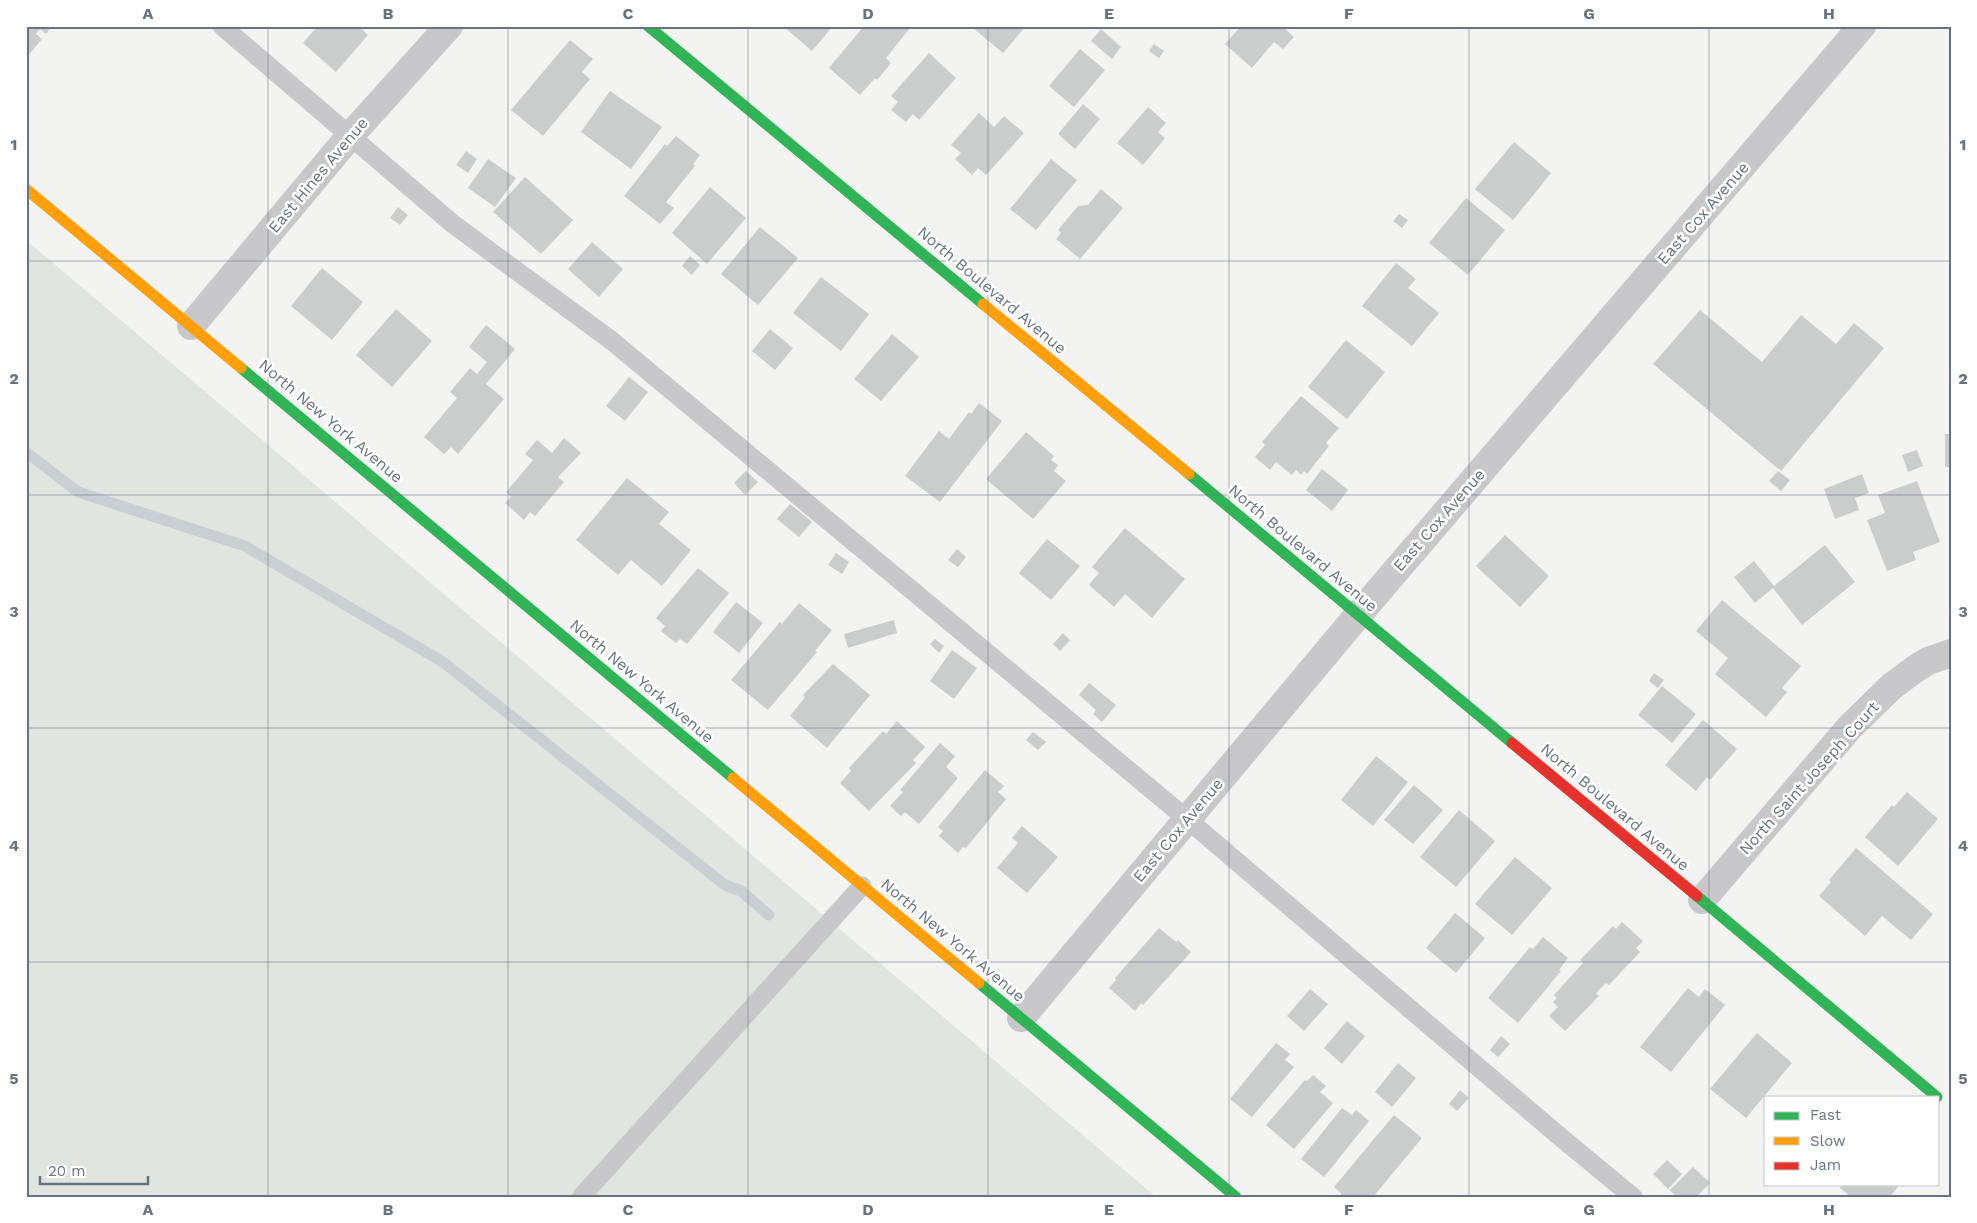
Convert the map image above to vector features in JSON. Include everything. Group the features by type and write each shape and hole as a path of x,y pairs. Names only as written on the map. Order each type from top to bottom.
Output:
{"street":[{"name":"East Hines Avenue","path":"191,326 349,137 449,26"},
{"name":"North Boulevard Avenue","path":"648,26 1936,1096"},
{"name":"East Cox Avenue","path":"1021,1018 1358,615 1862,26"},
{"name":"North New York Avenue","path":"26,189 1236,1197"},
{"name":"North Saint Joseph Court","path":"1702,900 1857,720 1891,686 1928,661 1951,653"}],"lane":[{"path":"222,26 349,137 453,224 612,341 1187,819 1633,1197"},
{"path":"581,1197 862,886"}],"shaded area":[{"path":"26,240 1156,1197 26,1197"}],"building":[{"path":"26,26 52,26 46,34 40,29 36,34 42,39 26,58"},
{"path":"318,26 359,26 368,35 336,72 303,43"},
{"path":"783,26 833,26 812,51"},
{"path":"864,26 908,26 910,28 886,58 891,63 877,80 875,78 860,95 829,68"},
{"path":"974,26 1026,26 1003,53 973,28"},
{"path":"1241,26 1282,26 1294,37 1283,49 1274,42 1252,68 1225,44"},
{"path":"1101,29 1121,47 1112,59 1091,41"},
{"path":"570,40 593,59 582,72 590,79 543,136 511,110"},
{"path":"1154,44 1164,51 1159,58 1149,51"},
{"path":"1080,49 1105,70 1074,107 1049,86"},
{"path":"929,53 956,78 919,120 913,114 906,122 891,110 898,102 891,96"},
{"path":"610,91 662,127 631,169 581,132"},
{"path":"1083,104 1100,119 1075,149 1058,134"},
{"path":"1148,107 1166,123 1158,132 1165,138 1143,165 1117,143"},
{"path":"979,113 994,127 1004,116 1024,133 986,175 978,168 972,175 955,159 961,153 951,145"},
{"path":"676,136 700,155 693,164 695,166 666,202 674,208 660,224 624,196 665,144 667,146"},
{"path":"1514,142 1551,173 1513,220 1475,189"},
{"path":"466,151 477,159 468,173 456,165"},
{"path":"488,159 516,178 495,207 468,188"},
{"path":"1051,159 1077,180 1036,230 1010,209"},
{"path":"525,177 573,220 541,254 493,212"},
{"path":"710,187 746,218 707,264 672,233"},
{"path":"1101,189 1123,208 1080,259 1056,239 1061,233 1058,230 1078,206 1088,205"},
{"path":"1466,198 1505,230 1468,275 1429,243"},
{"path":"398,207 408,215 400,225 390,218"},
{"path":"1399,214 1408,220 1402,228 1393,221"},
{"path":"760,227 798,258 758,305 721,274"},
{"path":"592,242 623,269 599,297 568,269"},
{"path":"690,256 700,265 692,275 682,266"},
{"path":"1396,263 1416,279 1408,288 1439,313 1412,346 1362,306"},
{"path":"322,268 363,302 332,340 291,306"},
{"path":"821,277 869,314 841,351 793,313"},
{"path":"396,309 432,341 392,387 356,355"},
{"path":"1700,310 1762,362 1801,315 1836,344 1854,323 1884,348 1781,471 1653,364"},
{"path":"486,325 515,349 486,384 504,399 458,454 451,447 444,454 424,437 457,398 450,392 470,368 477,374 487,362 469,347"},
{"path":"770,329 793,348 775,370 752,351"},
{"path":"892,334 919,357 881,401 854,379"},
{"path":"1346,340 1385,372 1347,419 1308,387"},
{"path":"629,377 648,392 625,421 606,406"},
{"path":"1301,396 1339,428 1326,443 1329,446 1307,474 1304,471 1301,475 1296,470 1292,475 1276,462 1270,470 1255,457 1265,445 1262,442"},
{"path":"979,403 1002,421 940,502 905,476 939,431 949,439 969,412 971,414"},
{"path":"1026,432 1054,456 1051,460 1058,465 1054,471 1066,481 1033,519 986,479"},
{"path":"1945,434 1951,434 1951,467 1945,467"},
{"path":"564,438 581,453 558,477 564,482 535,516 530,512 524,520 505,503 511,497 506,492 533,460 525,454 537,440 552,453"},
{"path":"1917,450 1923,466 1908,472 1902,455"},
{"path":"1322,469 1348,490 1332,511 1306,490"},
{"path":"746,471 758,482 745,495 734,483"},
{"path":"1778,471 1790,480 1781,491 1769,481"},
{"path":"1862,474 1869,493 1855,498 1859,510 1835,519 1824,489"},
{"path":"627,478 669,512 659,524 691,550 662,586 631,560 618,575 576,540"},
{"path":"1917,481 1940,542 1913,552 1916,560 1887,571 1867,520 1885,513 1878,495"},
{"path":"790,504 812,522 799,537 777,519"},
{"path":"1125,528 1185,579 1152,618 1125,594 1114,607 1089,585 1099,573 1092,567"},
{"path":"1505,535 1549,576 1520,607 1476,566"},
{"path":"1047,539 1080,566 1051,600 1019,573"},
{"path":"1825,545 1855,582 1802,625 1773,588 1755,603 1734,577 1754,561 1774,586"},
{"path":"957,549 966,557 958,567 948,560"},
{"path":"836,553 849,562 842,574 828,565"},
{"path":"698,568 729,593 687,644 680,639 676,643 661,631 665,626 656,618"},
{"path":"1722,600 1801,666 1782,688 1787,692 1766,717 1715,674 1728,658 1696,631"},
{"path":"736,602 763,623 739,653 713,632"},
{"path":"799,603 832,630 815,651 817,652 768,710 731,680 780,622 782,624"},
{"path":"894,620 897,633 848,648 844,634"},
{"path":"1063,633 1070,640 1060,651 1053,644"},
{"path":"935,639 944,646 939,653 930,644"},
{"path":"952,650 977,668 954,699 930,681"},
{"path":"833,664 870,695 827,748 790,716 805,697 803,695"},
{"path":"1654,673 1664,680 1658,688 1649,681"},
{"path":"1089,683 1116,705 1102,722 1093,714 1096,710 1079,695"},
{"path":"1662,686 1696,714 1672,743 1638,715"},
{"path":"1703,720 1737,749 1710,780 1707,777 1696,791 1665,765"},
{"path":"897,721 925,747 913,760 916,763 869,811 840,783 851,771 849,768 883,731 886,734"},
{"path":"1033,732 1046,742 1038,750 1026,740"},
{"path":"940,743 955,756 946,767 958,778 919,824 905,812 901,816 890,806 903,792 900,790"},
{"path":"1376,756 1408,782 1373,826 1341,800"},
{"path":"985,770 1004,786 998,792 1006,799 966,848 963,847 958,853 939,836 943,831 938,827"},
{"path":"1414,785 1443,810 1413,844 1384,820"},
{"path":"1907,792 1938,819 1898,866 1865,837 1892,805 1894,807"},
{"path":"1459,810 1495,841 1456,887 1420,857"},
{"path":"1022,826 1058,857 1027,893 997,868 1018,843 1012,838"},
{"path":"1856,848 1933,914 1911,940 1882,916 1865,936 1819,896 1831,882 1829,880"},
{"path":"1515,857 1552,888 1512,935 1475,904"},
{"path":"1455,913 1485,938 1456,973 1426,948"},
{"path":"1622,922 1643,941 1636,948 1640,952 1609,985 1606,983 1596,993 1599,996 1565,1031 1549,1016 1558,1007 1553,1002 1557,998 1554,995 1583,963 1580,960 1613,926 1616,929"},
{"path":"1159,928 1176,942 1178,940 1191,952 1143,1005 1141,1003 1135,1011 1109,988 1116,980 1115,978"},
{"path":"1543,937 1568,958 1559,970 1561,971 1518,1023 1488,998 1530,947 1533,949"},
{"path":"1688,988 1699,997 1705,989 1725,1005 1671,1072 1640,1047"},
{"path":"1310,989 1328,1004 1304,1031 1287,1016"},
{"path":"1347,1021 1365,1036 1342,1064 1324,1048"},
{"path":"1757,1033 1792,1063 1746,1118 1710,1089"},
{"path":"1501,1036 1510,1044 1498,1057 1490,1050"},
{"path":"1276,1043 1290,1054 1285,1060 1294,1067 1252,1117 1230,1099"},
{"path":"1398,1063 1416,1078 1392,1107 1375,1092"},
{"path":"1313,1075 1326,1086 1320,1092 1333,1103 1294,1149 1266,1125 1305,1080 1307,1081"},
{"path":"1460,1090 1469,1098 1457,1111 1449,1104"},
{"path":"1342,1108 1352,1115 1356,1110 1369,1121 1324,1177 1301,1159"},
{"path":"1394,1115 1422,1138 1373,1197 1342,1197 1340,1195 1342,1194 1334,1187"},
{"path":"1667,1160 1682,1174 1668,1189 1653,1174"},
{"path":"1693,1167 1710,1183 1696,1197 1676,1197 1670,1190"},
{"path":"1842,1186 1898,1186 1890,1197 1851,1197 1840,1188"}],"waterway":[{"path":"26,452 78,492 245,546 443,662 725,885 741,891 769,915"}],"traffic: fast":[{"path":"648,26 983,304"},
{"path":"241,368 733,778"},
{"path":"1189,474 1512,743"},
{"path":"1697,896 1936,1096"},
{"path":"979,983 1236,1197"}],"traffic: slow":[{"path":"26,189 241,368"},
{"path":"983,304 1189,474"},
{"path":"733,778 979,983"}],"traffic: jam":[{"path":"1512,743 1697,896"}]}
